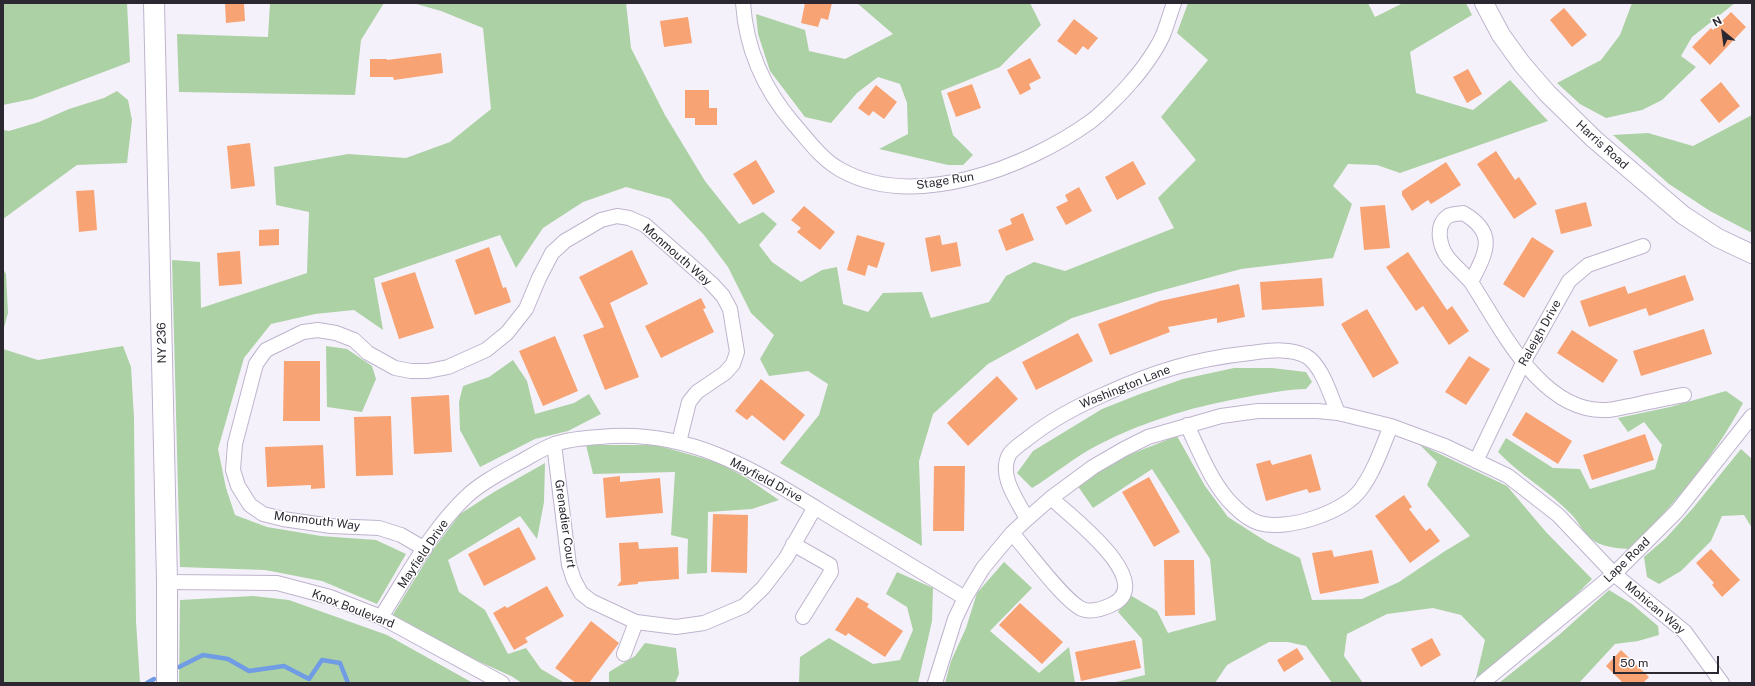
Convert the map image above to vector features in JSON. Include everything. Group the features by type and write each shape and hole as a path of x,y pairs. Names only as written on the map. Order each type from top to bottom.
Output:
{"main road":[{"name":"NY 236","path":"154,3 167,582 167,683"}],"street":[{"name":"Stage Run","path":"743,3 744,24 765,84 786,114 822,156 840,170 857,178 884,185 913,187 970,179 997,171 1041,151 1091,122 1132,81 1162,36 1174,3"},
{"name":"Harris Road","path":"1484,3 1501,35 1522,64 1547,93 1594,139 1683,215 1718,238 1752,254"},
{"path":"1471,282 1485,255 1484,234 1477,222 1463,213 1449,215 1443,220 1440,228 1443,249 1448,258 1471,282 1523,363 1539,380 1564,399 1589,409 1606,410 1684,395"},
{"name":"Monmouth Way","path":"425,549 401,535 379,528 331,526 282,519 263,514 250,505 238,486 233,470 234,444 256,364 266,350 303,332 318,330 336,333 354,340 368,353 395,368 411,372 428,371 448,367 486,350 507,333 526,309 539,278 552,253 565,241 601,220 617,216 629,218 645,225 712,284 723,296 730,309 737,352 733,364 725,373 697,392 689,402 678,442"},
{"name":"Raleigh Drive","path":"1476,461 1523,363 1569,281 1588,265 1643,246"},
{"name":"Washington Lane","path":"1027,519 1010,488 1005,467 1009,454 1036,431 1070,410 1142,377 1185,364 1222,356 1275,350 1299,353 1308,357 1322,374 1338,413"},
{"name":"Mohican Way","path":"935,683 955,619 965,598 983,568 1012,533 1027,519 1051,498 1093,467 1148,437 1221,416 1258,411 1317,411 1338,413 1391,426 1446,446 1508,476 1558,515 1614,574 1684,632 1722,683"},
{"name":"Lape Road","path":"1482,683 1614,574 1677,511 1752,416"},
{"path":"1187,425 1223,494 1234,506 1251,520 1260,523 1277,525 1311,519 1331,511 1348,501 1360,490 1371,473 1391,426"},
{"name":"Mayfield Drive","path":"381,617 443,522 468,495 498,473 554,444 578,439 613,435 642,436 678,442 713,453 748,467 965,598"},
{"name":"Grenadier Court","path":"554,444 569,566 574,580 581,593 591,602 636,622 676,627 704,623 744,606 763,588 786,558 815,507"},
{"path":"1012,533 1065,595 1082,609 1097,611 1113,604 1121,598 1126,586 1116,561 1099,541 1051,498"},
{"path":"793,544 830,565 831,572 803,617"},
{"name":"Knox Boulevard","path":"167,582 277,582 330,597 381,617 502,683"},
{"path":"624,654 636,622"}],"green space":[{"path":"3,3 127,3 130,62 32,99 3,105"},
{"path":"270,3 384,3 361,40 355,95 179,92 177,34 268,37"},
{"path":"413,3 626,3 631,48 665,115 705,181 739,224 763,212 777,224 759,245 772,262 801,282 822,270 837,267 843,304 868,312 883,293 922,292 931,318 989,302 1006,276 1034,262 1065,271 1174,228 1158,198 1196,160 1161,117 1208,60 1177,33 1188,3 1368,3 1375,17 1403,3 1466,3 1472,15 1410,52 1416,93 1473,110 1510,80 1548,121 1400,173 1377,165 1348,164 1333,186 1352,204 1333,258 1241,269 1156,292 1072,318 988,364 933,414 919,461 922,546 780,463 819,415 828,384 808,371 769,376 760,359 774,335 751,313 728,267 704,235 670,199 626,187 583,202 543,228 516,268 500,235 374,278 383,330 354,310 315,314 271,324 244,358 218,449 226,488 235,515 267,527 321,536 376,540 406,554 377,604 322,581 265,570 180,567 172,260 200,262 201,308 307,273 309,212 276,205 274,167 348,154 406,158 450,142 491,109 483,28 441,11"},
{"path":"857,3 1030,3 1041,25 1000,67 941,91 953,135 973,155 963,165 948,165 879,149 908,134 907,103 900,84 878,77 857,93 831,123 805,117 770,71 758,34 756,14 805,30 809,51 845,59 893,34"},
{"path":"1632,3 1735,3 1692,37 1681,56 1696,67 1662,100 1642,110 1606,118 1580,104 1557,83 1601,60 1620,35"},
{"path":"117,91 128,100 132,120 127,163 77,165 3,219 3,130 9,131 39,122 69,109 104,98"},
{"path":"1752,115 1752,233 1710,211 1669,184 1613,135 1648,133 1693,146"},
{"path":"3,269 6,274 8,313 3,331"},
{"path":"123,346 131,367 134,418 136,621 140,683 3,683 3,349 38,360"},
{"path":"326,346 347,349 372,366 376,379 362,412 327,407"},
{"path":"513,360 527,381 535,414 574,403 589,394 601,414 568,431 535,439 480,467 460,430 459,402 463,386 489,377"},
{"path":"1234,368 1272,368 1306,372 1312,382 1306,389 1279,391 1212,404 1173,414 1135,428 1089,450 1032,488 1017,473 1033,451 1102,409 1183,379"},
{"path":"1726,391 1743,403 1731,424 1706,462 1692,480 1662,516 1629,549 1603,545 1594,541 1585,533 1574,517 1498,452 1506,438 1553,468 1580,469 1590,489 1655,469 1662,445 1644,422 1628,432 1618,418 1670,407"},
{"path":"1177,436 1205,486 1228,517 1267,542 1300,558 1312,600 1362,599 1399,582 1470,536 1427,485 1437,462 1419,444 1507,486 1546,532 1592,579 1579,593 1521,643 1476,678 1485,640 1461,615 1433,608 1387,614 1347,634 1344,656 1363,683 1332,683 1306,646 1288,642 1269,642 1227,665 1215,683 1112,683 1145,675 1142,639 1118,612 1130,595 1157,611 1168,633 1216,620 1210,559 1152,469 1093,508 1077,485 1121,458"},
{"path":"586,445 656,445 720,463 748,479 779,500 752,509 708,512 707,573 687,574 688,539 671,535 675,472 593,474"},
{"path":"1741,449 1752,459 1752,528 1744,515 1722,516 1711,541 1681,571 1659,584 1647,577 1644,557 1666,538 1693,508"},
{"path":"545,463 544,502 537,539 520,516 448,560 459,592 485,610 508,654 526,648 541,669 565,683 522,683 511,676 389,621 432,551 460,514 494,492"},
{"path":"1004,562 1032,588 990,631 1039,673 1069,647 1075,683 945,683 951,661 966,628 977,593"},
{"path":"897,572 933,588 932,621 918,683 799,683 800,657 829,638 873,664 900,660 913,630 907,607 886,594"},
{"path":"1609,590 1632,604 1658,626 1659,635 1638,641 1615,644 1579,683 1499,683 1559,635"},
{"path":"253,596 289,600 387,635 473,683 179,683 180,600"},
{"path":"645,643 676,648 679,674 675,683 609,683 609,672 635,656"}],"building":[{"path":"225,3 244,3 245,21 226,23"},
{"path":"805,3 832,3 828,20 821,18 818,27 801,23"},
{"path":"1564,8 1587,35 1572,47 1550,20"},
{"path":"1731,12 1746,27 1710,65 1692,47 1711,28 1713,30"},
{"path":"688,17 692,43 664,47 660,21"},
{"path":"1074,19 1098,38 1088,50 1083,46 1076,55 1057,41"},
{"path":"441,53 443,73 394,80 393,77 370,77 370,59 387,60"},
{"path":"1030,58 1041,78 1029,84 1031,89 1020,95 1007,70"},
{"path":"1468,69 1482,94 1467,103 1453,77"},
{"path":"1721,82 1740,106 1719,123 1700,100"},
{"path":"972,84 981,108 956,117 947,93"},
{"path":"876,85 897,102 884,119 873,111 869,116 858,108"},
{"path":"685,90 709,90 709,108 717,108 717,125 695,125 695,118 685,118"},
{"path":"250,143 255,186 231,189 227,146"},
{"path":"1496,151 1515,180 1519,177 1537,204 1514,219 1477,164"},
{"path":"756,160 775,192 753,205 733,174"},
{"path":"1133,161 1146,184 1117,200 1105,177"},
{"path":"1446,162 1461,185 1431,204 1428,200 1412,211 1402,195 1402,191"},
{"path":"1079,187 1092,211 1066,225 1056,207 1068,201 1065,195"},
{"path":"94,190 97,230 79,232 76,191"},
{"path":"1586,202 1592,226 1561,234 1555,210"},
{"path":"1385,205 1390,248 1364,250 1360,207"},
{"path":"804,206 835,232 820,250 797,232 801,228 791,220"},
{"path":"1023,213 1034,240 1006,251 998,230 1012,224 1010,219"},
{"path":"279,229 279,245 259,246 259,230"},
{"path":"857,235 885,243 877,268 868,265 865,276 847,270"},
{"path":"940,235 942,245 957,242 961,266 931,272 925,238"},
{"path":"1532,237 1554,251 1524,298 1503,284"},
{"path":"489,247 503,288 506,287 511,302 475,315 455,260"},
{"path":"632,250 648,284 610,303 639,377 605,390 583,335 604,327 579,277"},
{"path":"240,251 242,284 219,286 217,253"},
{"path":"1408,252 1447,310 1452,306 1469,331 1449,345 1423,306 1416,311 1386,267"},
{"path":"415,272 434,328 399,339 381,283"},
{"path":"1685,275 1694,300 1649,316 1646,308 1589,327 1580,301 1625,286 1628,294"},
{"path":"1322,278 1324,306 1262,310 1260,282"},
{"path":"1239,284 1245,317 1217,323 1217,318 1168,327 1170,332 1110,355 1098,324 1160,301"},
{"path":"701,298 706,308 703,309 714,332 661,358 645,326"},
{"path":"1367,309 1399,363 1373,378 1341,324"},
{"path":"1704,329 1712,354 1641,376 1633,351"},
{"path":"1572,330 1618,360 1603,383 1557,353"},
{"path":"1078,333 1093,361 1036,390 1022,362"},
{"path":"555,336 578,391 543,406 519,351"},
{"path":"1469,356 1490,369 1466,405 1445,392"},
{"path":"284,361 320,361 320,421 283,421"},
{"path":"997,376 1018,399 968,446 947,423"},
{"path":"761,379 805,415 784,441 752,415 747,420 735,411"},
{"path":"449,395 452,452 414,454 411,397"},
{"path":"1526,412 1572,441 1558,464 1512,435"},
{"path":"391,416 393,475 356,476 354,417"},
{"path":"1645,434 1654,460 1592,480 1583,455"},
{"path":"323,445 325,488 311,489 311,485 267,487 265,447"},
{"path":"1311,454 1321,490 1309,493 1307,489 1266,501 1256,464 1270,460 1272,465"},
{"path":"934,466 965,466 964,531 933,531"},
{"path":"620,476 620,482 660,478 663,513 606,518 603,478"},
{"path":"1149,477 1180,532 1154,547 1122,492"},
{"path":"1404,495 1412,507 1409,509 1426,531 1430,528 1440,541 1410,563 1375,516"},
{"path":"713,514 748,515 747,573 711,572"},
{"path":"519,527 536,559 484,586 468,554"},
{"path":"638,542 639,549 678,547 679,579 638,582 638,584 617,586 621,581 619,543"},
{"path":"1711,549 1740,580 1722,597 1712,585 1714,583 1696,563"},
{"path":"1332,550 1334,557 1372,550 1379,583 1320,594 1312,553"},
{"path":"1164,560 1194,560 1195,615 1165,616"},
{"path":"547,586 564,616 525,638 528,642 514,650 493,613 505,606 507,608"},
{"path":"857,597 869,604 867,607 903,631 885,657 848,633 846,636 835,630"},
{"path":"1020,603 1063,642 1042,664 999,625"},
{"path":"591,621 619,643 589,683 576,683 555,668"},
{"path":"1432,638 1441,655 1421,667 1411,649"},
{"path":"1135,640 1141,668 1081,681 1075,652"},
{"path":"1297,648 1304,659 1284,672 1277,660"},
{"path":"1621,650 1649,677 1643,683 1623,683 1606,666"}],"waterway":[{"path":"179,667 203,655 228,659 249,671 284,666 309,679 322,660 340,663 348,683"},
{"path":"147,683 154,679"}]}
